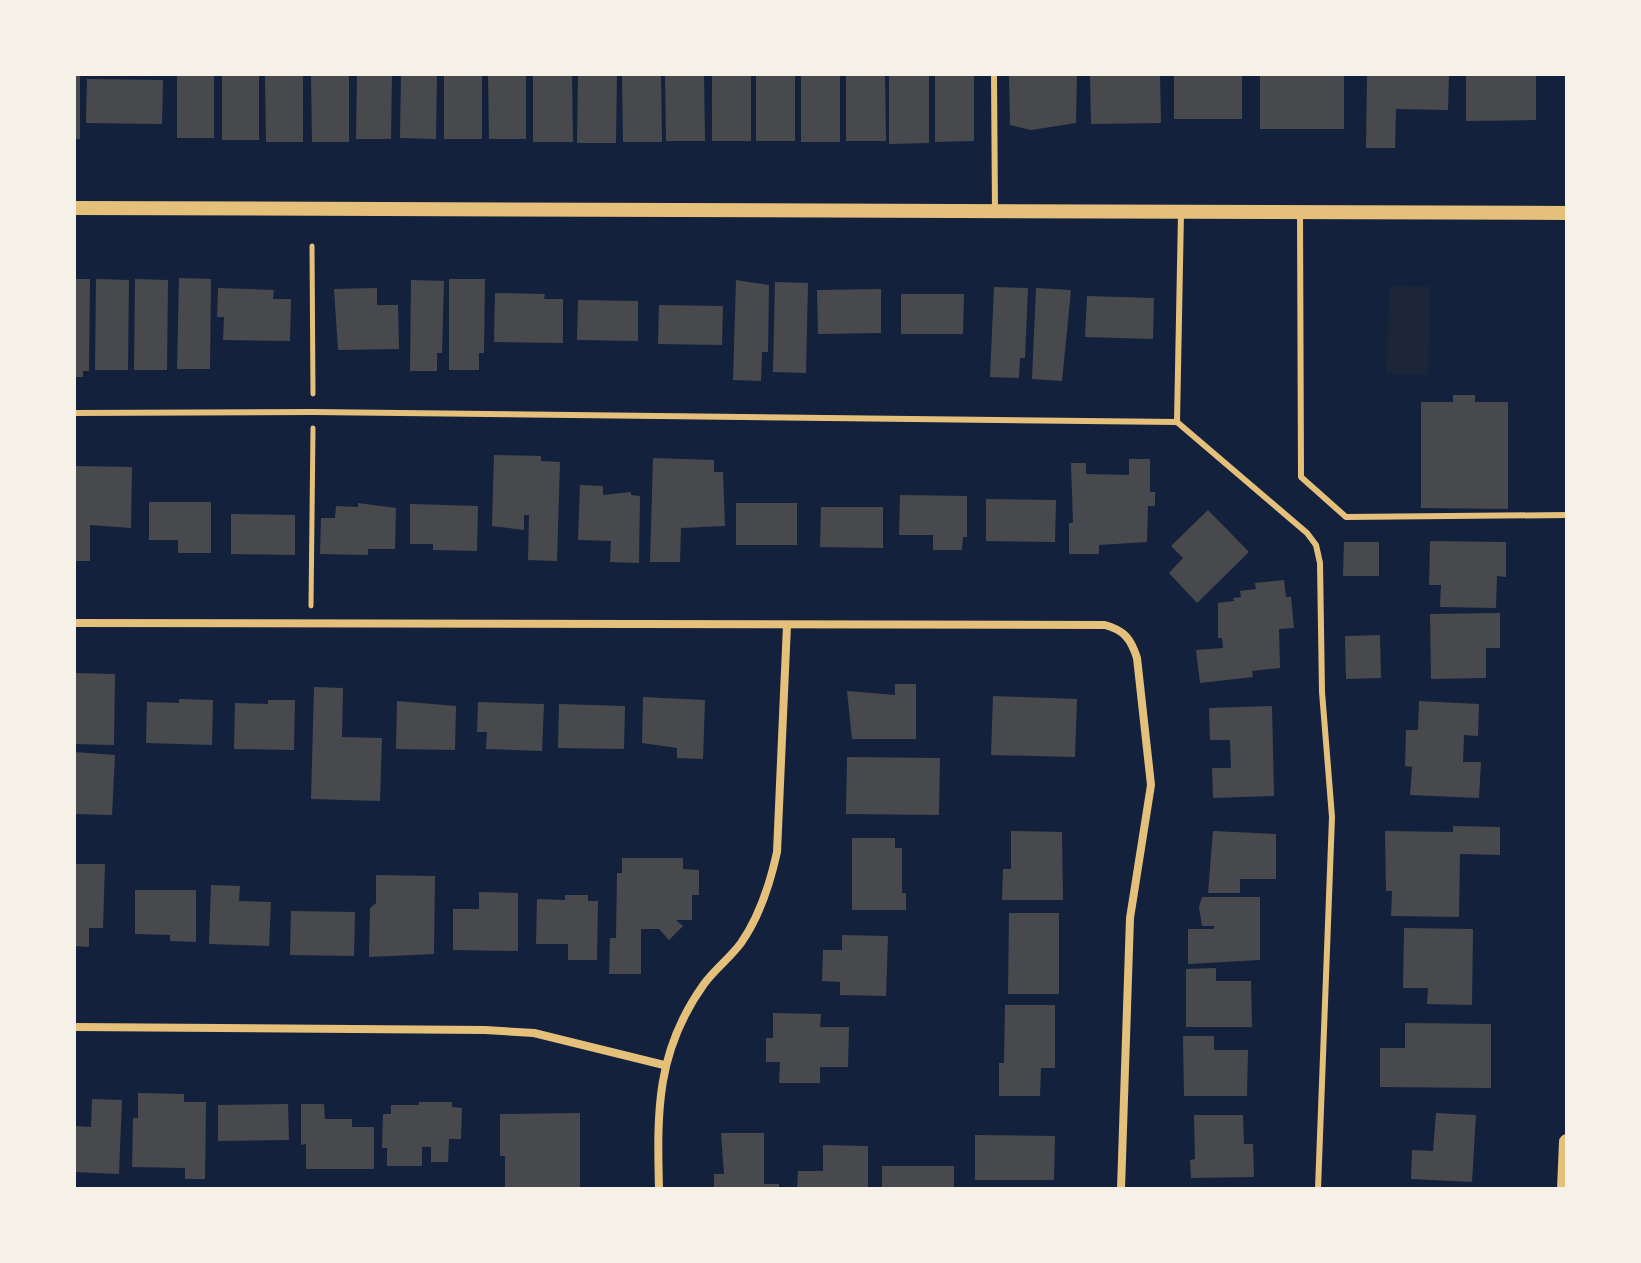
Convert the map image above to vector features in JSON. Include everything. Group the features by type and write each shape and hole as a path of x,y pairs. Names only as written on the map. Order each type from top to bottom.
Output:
{"main road":[{"path":"1565,1189 1567,1142"}],"street":[{"path":"74,208 1567,213"},
{"path":"74,623 1105,625 1116,628 1132,643 1151,785 1130,918 1121,1189"},
{"path":"659,1189 657,1106 664,1065 686,1015 705,983 743,941 770,884 777,852 787,625"},
{"path":"74,1027 534,1033 664,1065"}],"lane":[{"path":"994,74 995,212"},
{"path":"1177,422 1181,212"},
{"path":"1300,212 1301,477 1346,517 1567,515"},
{"path":"74,413 313,412 1177,422 1307,533 1316,545 1320,563 1322,692 1332,817 1318,1189"}],"path":[{"path":"311,623 312,246"}],"shaded area":[{"path":"1389,286 1430,287 1428,375 1387,374"}],"building":[{"path":"74,74 80,74 80,139 74,139"},
{"path":"177,74 214,74 214,138 177,138"},
{"path":"222,74 259,74 259,140 222,140"},
{"path":"265,74 303,74 303,142 266,142"},
{"path":"311,74 349,74 349,142 312,142"},
{"path":"357,74 392,74 391,139 356,139"},
{"path":"401,74 437,74 436,139 400,138"},
{"path":"444,74 482,74 482,139 444,139"},
{"path":"488,74 526,74 526,139 489,139"},
{"path":"533,74 572,74 573,142 533,142"},
{"path":"578,74 617,74 616,143 577,143"},
{"path":"622,74 661,74 662,142 623,142"},
{"path":"665,74 704,74 705,141 666,141"},
{"path":"712,74 751,74 751,141 712,141"},
{"path":"756,74 795,74 795,141 756,141"},
{"path":"801,74 840,74 840,142 801,142"},
{"path":"846,74 885,74 886,141 846,141"},
{"path":"889,74 929,74 929,143 889,144"},
{"path":"935,74 974,74 974,141 935,142"},
{"path":"1009,74 1077,74 1076,123 1031,130 1010,125"},
{"path":"1090,74 1160,74 1161,123 1091,124"},
{"path":"1174,74 1242,74 1242,119 1174,119"},
{"path":"1260,74 1344,74 1344,129 1260,129"},
{"path":"1367,74 1449,74 1448,110 1396,109 1395,148 1366,148"},
{"path":"1466,74 1536,74 1536,120 1466,121"},
{"path":"87,79 163,80 162,124 86,123"},
{"path":"179,278 211,279 210,369 177,369"},
{"path":"74,279 90,279 89,371 83,371 83,377 74,377"},
{"path":"96,279 129,280 128,370 95,370"},
{"path":"135,279 168,280 167,370 134,370"},
{"path":"449,279 485,279 484,353 479,353 479,370 449,370"},
{"path":"411,280 444,281 442,353 437,353 437,371 410,371"},
{"path":"736,280 769,285 768,352 762,352 761,381 733,380"},
{"path":"775,282 808,283 806,373 773,372"},
{"path":"994,287 1028,288 1025,358 1020,358 1019,378 990,377"},
{"path":"218,288 274,290 273,299 291,299 290,341 223,340 224,317 217,317"},
{"path":"377,288 377,305 398,305 399,349 338,350 334,289"},
{"path":"1036,288 1071,290 1062,381 1032,379"},
{"path":"881,289 881,333 818,334 817,290"},
{"path":"495,293 545,294 544,299 563,299 563,343 494,342"},
{"path":"901,294 964,294 963,334 901,334"},
{"path":"1087,296 1154,298 1153,339 1085,337"},
{"path":"578,300 638,301 638,341 577,340"},
{"path":"659,305 723,306 722,345 658,344"},
{"path":"1453,395 1475,395 1475,402 1508,402 1508,509 1421,508 1421,402 1453,402"},
{"path":"494,455 541,456 541,461 560,462 557,561 528,560 529,515 524,515 524,530 492,526"},
{"path":"653,458 714,460 714,472 723,472 725,526 681,528 680,562 650,562"},
{"path":"1129,459 1150,459 1150,492 1155,492 1155,506 1148,506 1147,542 1099,545 1099,554 1069,554 1069,523 1073,523 1071,463 1086,463 1086,474 1129,475"},
{"path":"74,466 132,467 131,528 90,525 90,561 74,561"},
{"path":"580,485 603,486 603,495 631,492 631,495 640,496 639,563 610,562 611,541 578,540"},
{"path":"900,495 967,496 967,537 963,537 962,550 933,550 933,535 899,535"},
{"path":"986,499 1056,500 1055,542 986,541"},
{"path":"149,502 211,502 211,553 178,553 178,540 149,540"},
{"path":"358,503 396,508 395,549 368,549 368,555 320,554 321,518 335,518 336,506 358,507"},
{"path":"736,503 797,503 797,545 736,545"},
{"path":"410,504 478,506 477,551 433,550 433,544 410,544"},
{"path":"821,507 883,507 883,548 820,547"},
{"path":"1208,510 1249,552 1197,603 1169,573 1183,558 1171,546"},
{"path":"231,514 295,515 295,555 231,554"},
{"path":"1430,541 1506,542 1506,577 1497,576 1496,608 1440,607 1441,585 1429,585"},
{"path":"1344,542 1379,542 1379,576 1343,576"},
{"path":"1284,580 1286,597 1291,597 1294,628 1279,629 1280,668 1252,671 1253,677 1200,683 1196,650 1223,648 1222,638 1218,638 1218,603 1234,601 1233,598 1241,597 1240,591 1256,589 1255,583"},
{"path":"1500,613 1500,648 1486,648 1486,678 1431,679 1430,614"},
{"path":"1380,635 1381,678 1346,679 1345,636"},
{"path":"74,673 115,674 114,745 74,744"},
{"path":"895,684 916,684 916,739 852,739 847,691 895,695"},
{"path":"314,687 343,688 342,737 382,738 380,801 311,799"},
{"path":"993,696 1077,699 1075,757 991,755"},
{"path":"643,697 705,700 703,759 677,758 677,748 642,743"},
{"path":"179,699 213,700 212,745 146,743 147,702 179,703"},
{"path":"268,700 295,700 294,750 234,749 235,703 268,704"},
{"path":"397,701 456,706 455,750 396,749"},
{"path":"1419,701 1479,704 1478,736 1464,735 1463,762 1481,762 1479,798 1410,795 1412,767 1405,766 1406,730 1418,730"},
{"path":"478,702 544,704 542,751 486,749 487,732 477,732"},
{"path":"559,704 625,706 624,749 558,748"},
{"path":"1272,706 1274,796 1213,798 1212,768 1231,768 1230,740 1210,740 1209,708"},
{"path":"74,752 115,755 112,815 74,814"},
{"path":"847,757 940,758 939,815 846,814"},
{"path":"1453,826 1500,827 1500,855 1460,854 1459,917 1391,916 1392,891 1386,891 1385,831 1453,832"},
{"path":"1011,831 1062,832 1063,900 1002,900 1003,869 1011,869"},
{"path":"1213,831 1276,834 1276,879 1240,879 1240,893 1208,893"},
{"path":"852,838 895,838 895,848 902,848 902,893 906,893 906,910 852,910"},
{"path":"622,858 683,858 683,869 699,870 699,895 692,895 692,920 676,920 683,926 669,940 659,929 641,929 641,974 609,974 610,938 616,938 617,873 622,873"},
{"path":"74,864 105,864 103,928 89,928 89,947 74,946"},
{"path":"376,875 435,876 434,954 369,957 370,908 376,903"},
{"path":"211,885 240,886 239,901 271,902 269,946 209,944"},
{"path":"135,890 196,890 196,942 170,941 170,935 135,934"},
{"path":"479,892 518,893 518,951 453,950 453,909 479,909"},
{"path":"565,895 588,895 588,901 598,901 597,960 568,960 568,944 536,944 537,899 565,900"},
{"path":"1202,897 1260,897 1260,960 1188,964 1188,929 1214,929 1214,926 1202,926 1199,907"},
{"path":"291,911 355,912 354,956 290,955"},
{"path":"1009,913 1059,913 1059,994 1008,994"},
{"path":"1404,928 1473,929 1472,1005 1427,1004 1428,988 1403,988"},
{"path":"842,935 888,936 886,996 840,995 840,982 822,981 823,950 842,950"},
{"path":"1216,968 1216,981 1251,981 1252,1027 1186,1027 1186,969"},
{"path":"1005,1005 1055,1005 1055,1068 1041,1068 1040,1096 999,1096 999,1063 1004,1063"},
{"path":"773,1013 821,1014 820,1027 849,1027 848,1067 820,1067 820,1083 779,1083 780,1062 766,1062 766,1038 773,1038"},
{"path":"1405,1023 1491,1024 1491,1088 1380,1087 1380,1048 1405,1048"},
{"path":"1183,1036 1214,1036 1214,1050 1248,1050 1247,1096 1184,1096"},
{"path":"138,1093 184,1094 184,1102 206,1102 205,1179 185,1179 185,1168 132,1167 133,1118 138,1118"},
{"path":"92,1099 122,1100 119,1174 74,1172 74,1126 91,1127"},
{"path":"419,1102 452,1102 452,1107 462,1108 461,1139 449,1139 448,1162 431,1162 431,1147 422,1147 422,1166 387,1166 387,1148 382,1148 383,1114 391,1114 391,1105 419,1105"},
{"path":"288,1104 289,1140 218,1141 218,1105"},
{"path":"301,1104 324,1104 325,1119 352,1119 352,1127 374,1127 374,1169 306,1169 306,1144 301,1145"},
{"path":"580,1113 580,1189 505,1189 505,1156 500,1156 500,1114"},
{"path":"1436,1113 1476,1115 1472,1182 1411,1179 1412,1150 1433,1151"},
{"path":"1194,1115 1243,1115 1244,1144 1253,1144 1254,1177 1191,1178 1190,1160 1195,1159"},
{"path":"721,1133 764,1133 764,1184 779,1184 779,1189 714,1189 714,1174 724,1174"},
{"path":"975,1135 1055,1136 1054,1180 975,1180"},
{"path":"823,1145 868,1146 868,1189 797,1189 798,1171 823,1171"},
{"path":"882,1166 954,1166 954,1189 882,1189"}]}
